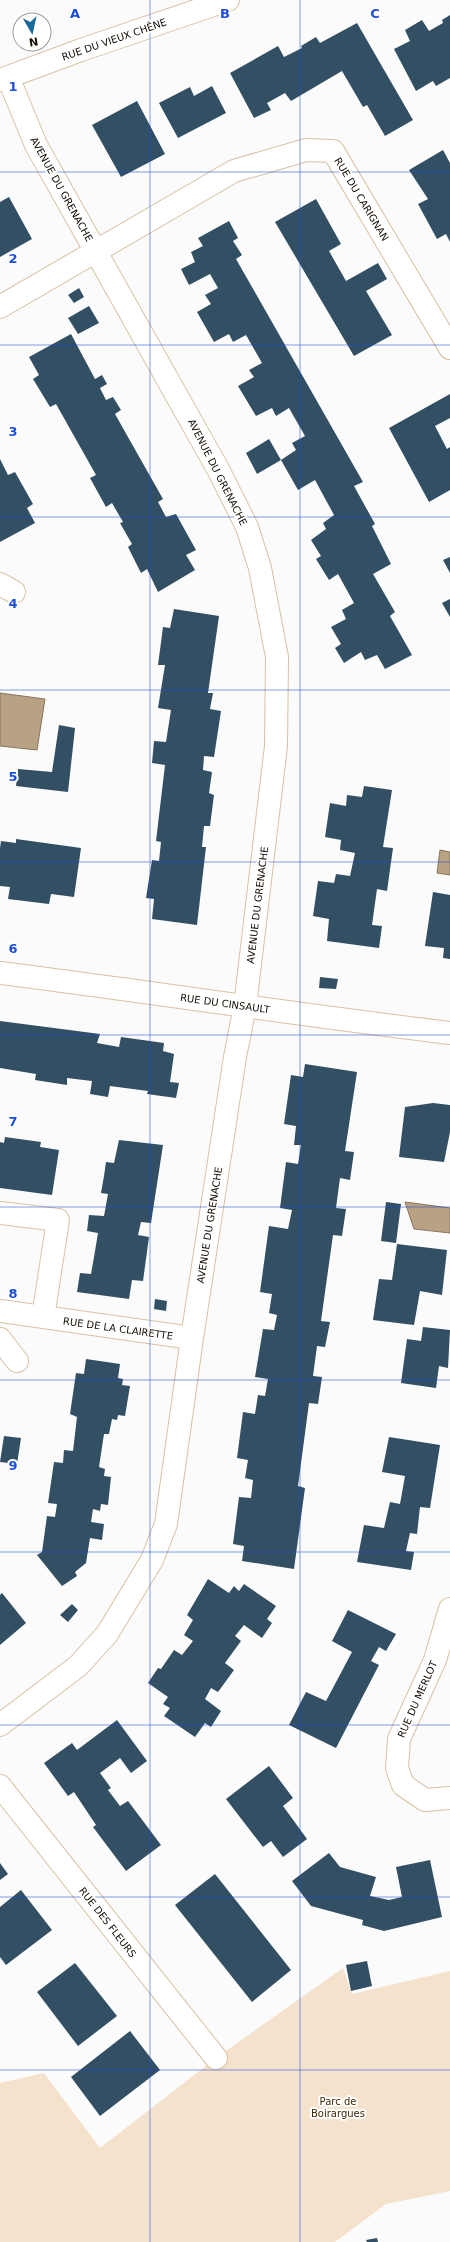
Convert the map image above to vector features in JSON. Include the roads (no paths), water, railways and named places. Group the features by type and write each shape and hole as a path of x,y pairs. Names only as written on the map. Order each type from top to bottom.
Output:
{"street":[{"name":"RUE DU VIEUX CHÊNE","path":"4,78 228,0"},
{"name":"AVENUE DU GRENACHE","path":"0,1725 78,1666 107,1634 152,1560 166,1524 192,1338 235,1057 245,1006 276,746 276,657 260,568 247,527 219,471 36,145 4,78"},
{"name":"RUE DU CARIGNAN","path":"97,252 234,171 306,150 333,151 450,348"},
{"path":"0,307 97,252"},
{"name":"RUE DU CINSAULT","path":"0,973 326,1018 450,1033"},
{"path":"0,1213 58,1220 43,1317"},
{"name":"RUE DE LA CLAIRETTE","path":"0,1311 192,1338"},
{"path":"0,1339 17,1361"},
{"name":"RUE DU MERLOT","path":"450,1609 435,1660 399,1739 396,1768 403,1785 425,1800 450,1798"},
{"name":"RUE DES FLEURS","path":"0,1786 216,2058"}],"park label":[{"name":"Parc de Boirargues","path":"338,2106"}]}
